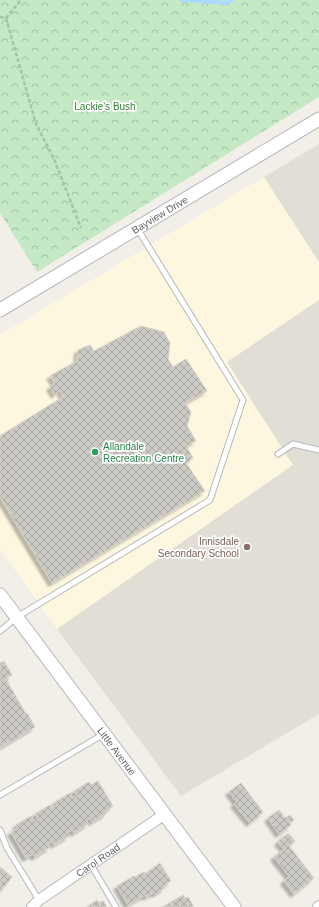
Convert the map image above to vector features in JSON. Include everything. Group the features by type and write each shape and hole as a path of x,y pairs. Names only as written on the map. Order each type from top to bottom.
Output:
{"street":[{"name":"Bayview Drive","path":"0,310 319,119"},
{"name":"Little Avenue","path":"0,595 234,907"},
{"name":"Carol Road","path":"36,903 165,814"}],"lane":[{"path":"0,631 17,617 210,500 243,400 137,227"},
{"path":"278,454 293,444 319,450"},
{"path":"0,795 104,734"},
{"path":"0,830 7,848 36,903"},
{"path":"91,865 116,907"}],"path":[{"path":"6,18 21,0"},
{"path":"0,17 6,18"},
{"path":"6,18 36,124 54,160 81,228"}],"shaded area":[{"path":"319,144 319,262 264,177"},
{"path":"264,177 319,262 319,300 227,362 293,465 57,629 0,549 0,335"},
{"name":"Innisdale Secondary School","path":"319,300 319,714 181,796 57,629 293,465 227,362"}],"green space":[{"name":"Lackie's Bush","path":"0,0 319,0 319,97 37,272 0,213"}],"building":[{"name":"Allandale Recreation Centre","path":"141,326 164,332 170,343 168,359 173,367 186,359 207,391 185,403 191,412 187,426 196,441 186,446 193,458 186,463 205,491 52,583 0,497 0,436 63,397 60,389 55,395 50,387 55,383 50,376 77,361 78,350 90,345 94,351"},
{"path":"4,661 12,675 6,678 8,683 35,727 0,748 0,663"},
{"path":"98,781 113,806 106,811 107,813 92,822 90,818 86,821 88,824 74,833 72,830 67,833 69,836 54,845 52,841 48,844 50,847 35,857 33,854 26,858 11,832 18,828 16,825 31,816 34,821 38,818 35,814 50,805 52,808 57,805 55,802 70,793 73,798 77,795 74,791 89,782 91,785"},
{"path":"241,783 263,812 250,823 234,804 237,802 229,792"},
{"path":"279,810 285,818 290,815 294,820 289,823 291,825 279,834 268,818"},
{"path":"288,833 295,841 289,846 314,878 294,894 284,881 289,876 274,857 284,849 278,842"},
{"path":"160,863 171,881 163,886 165,888 155,894 154,892 146,897 145,895 128,905 117,886 134,876 135,877 144,872 145,874"},
{"path":"0,867 12,877 0,892"},
{"path":"183,895 185,898 188,897 194,907 163,907"},
{"path":"97,900 99,903 103,901 107,907 87,907"}],"waterway":[{"path":"182,0 228,3 232,0"}],"place":[{"name":"Allandale Recreation Centre","path":"95,452"},
{"name":"Innisdale Secondary School","path":"247,547"}]}
